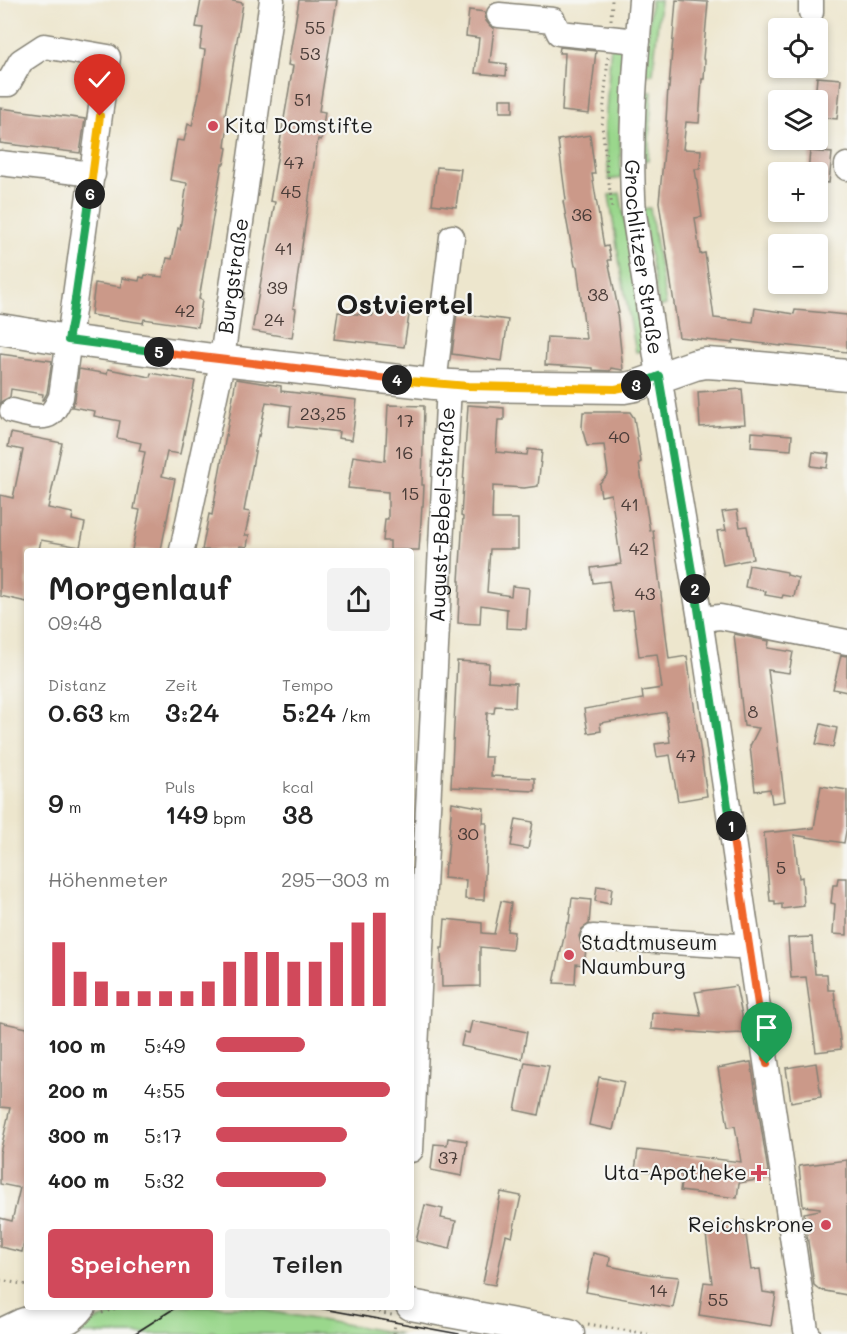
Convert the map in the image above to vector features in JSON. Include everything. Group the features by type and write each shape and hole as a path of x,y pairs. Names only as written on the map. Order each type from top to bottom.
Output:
{"main road":[{"path":"0,329 222,360 441,384 615,389 694,365 716,363 847,375"},
{"path":"414,1306 568,1334"},
{"path":"1,1334 40,1312 56,1321 74,1316 78,1310"}],"street":[{"name":"Burgstraße","path":"182,548 222,360 272,0"},
{"name":"Grochlitzer Straße","path":"641,0 632,120 633,197 647,381 700,619 807,1333"},
{"path":"500,15 552,20 559,33 638,41"},
{"path":"0,84 8,84 21,61 44,46 108,57 61,397 51,413 46,416 12,411"},
{"path":"0,163 93,174"},
{"name":"August-Bebel-Straße","path":"414,1073 441,384 452,237"},
{"path":"700,619 720,616 847,642"},
{"path":"593,937 737,946"}],"path":[{"path":"0,1280 24,1284"}],"green space":[{"path":"651,0 660,0 653,74 645,74"},
{"path":"611,43 624,45 620,120 621,178 609,180 605,127"},
{"path":"644,92 652,92 648,160 642,160"},
{"path":"620,193 640,312 643,351 636,352 609,195"},
{"path":"650,208 666,305 659,307 642,209"},
{"path":"127,1310 261,1310 401,1334 219,1334 212,1331 208,1334 56,1334"}],"building":[{"path":"201,0 228,0 243,3 225,115 229,116 225,147 227,148 224,164 222,164 199,299 202,300 198,327 144,319 143,323 91,315 95,283 121,287 122,278 139,281 140,277 144,278 145,275 163,277 167,258 172,259 178,228 180,229 187,183 170,180 177,140 184,141 188,124 192,126 200,88 205,50 200,49 203,28 196,27"},
{"path":"299,0 337,0 319,111 325,112 312,177 293,308 296,309 292,338 252,331 275,202 270,201 293,66 288,65"},
{"path":"676,0 708,2 699,123 686,122 683,149 701,150 700,169 695,169 702,217 695,218 700,254 705,253 714,318 753,322 755,308 794,314 795,310 847,315 847,352 734,340 733,343 679,337 659,202"},
{"path":"469,10 485,12 486,21 494,28 490,62 507,64 506,76 475,73 479,38 466,36"},
{"path":"560,47 596,51 589,114 562,111 565,53 559,53"},
{"path":"817,78 841,79 837,119 828,118 828,90 816,90"},
{"path":"500,99 513,99 513,112 500,112"},
{"path":"0,108 85,119 80,153 0,143"},
{"path":"590,135 595,174 592,174 604,247 608,246 611,260 608,260 619,313 617,313 623,370 611,368 610,371 593,370 593,368 545,365 547,337 586,339 577,266 575,266 563,201 566,200 558,140"},
{"path":"810,151 832,153 829,183 828,162 809,162"},
{"path":"437,167 461,169 456,207 432,204"},
{"path":"374,310 409,315 404,347 334,339 338,312 373,316"},
{"path":"457,313 508,320 502,361 452,354"},
{"path":"0,354 52,361 47,393 43,400 43,394 11,389 10,397 0,404"},
{"path":"79,369 107,374 108,369 150,377 151,373 195,381 180,454 167,452 162,476 175,479 161,548 132,548 140,510 134,509 145,452 139,451 141,443 117,438 120,421 94,416 95,411 72,407"},
{"path":"236,379 281,386 281,391 357,400 352,440 338,438 339,432 289,426 291,406 266,402 244,511 250,512 245,535 249,535 247,547 202,548 209,514 212,515"},
{"path":"742,389 745,424 700,427 698,392"},
{"path":"388,405 424,406 422,485 424,485 419,550 390,548 390,541 383,541 385,519 388,519 388,492 348,488 353,456 385,461"},
{"path":"468,405 504,408 504,420 498,420 496,452 527,455 528,449 542,451 538,486 524,488 493,486 492,519 518,519 518,549 490,549 487,592 511,596 512,586 529,588 526,629 506,628 507,609 481,605 480,624 458,623 463,517 461,516"},
{"path":"583,412 630,412 634,418 650,531 653,530 669,659 687,656 707,796 678,801 670,755 657,757 655,744 670,742 666,712 600,723 601,731 588,733 584,709 643,699 642,691 662,688 657,654 639,656 633,610 614,612 609,581 593,583 591,568 621,564 611,494 601,496 599,484 608,474 604,445 587,446 582,428"},
{"path":"752,432 792,435 791,450 751,447"},
{"path":"11,433 62,443 48,508 73,513 72,520 85,523 80,547 41,540 39,548 24,548 24,601 0,596 0,495 13,498 23,450 8,447"},
{"path":"813,452 829,454 827,468 811,466"},
{"path":"737,510 740,527 747,526 753,559 723,565 717,531 726,530 722,512"},
{"path":"749,565 787,572 787,575 798,578 794,597 783,595 782,598 765,595 766,591 745,587"},
{"path":"734,634 769,641 768,648 793,652 789,673 768,670 785,801 772,803 770,789 755,791 750,746 759,728 744,726"},
{"path":"841,655 847,656 847,692 833,689"},
{"path":"457,661 489,663 488,681 516,683 515,707 495,706 494,713 487,713 484,757 492,757 491,776 535,778 535,791 451,787"},
{"path":"821,724 837,728 833,747 816,744"},
{"path":"821,786 847,790 847,826 844,843 794,835 799,878 802,877 804,906 782,909 782,904 775,905 775,901 770,901 764,833 814,828"},
{"path":"452,802 484,808 483,823 487,823 484,900 465,899 466,880 444,878"},
{"path":"516,819 533,822 528,849 511,846"},
{"path":"838,878 847,878 847,935 833,934 835,904 831,903 833,885 837,885"},
{"path":"597,886 612,888 610,904 595,901"},
{"path":"572,898 591,900 589,924 582,929 579,936 581,944 586,949 584,965 576,964 575,984 554,983 567,923 569,923"},
{"path":"501,901 511,903 507,931 514,932 512,950 480,947 480,986 442,987 441,948 443,948 445,919 482,923 482,933 494,934"},
{"path":"812,937 815,974 827,974 828,990 834,990 841,1049 816,1052 806,977 791,978 788,938"},
{"path":"736,986 743,1033 717,1034 651,1029 652,1012 701,1016 695,992"},
{"path":"472,1021 527,1032 522,1059 461,1046 464,1032 469,1033"},
{"path":"0,1022 24,1027 24,1244 22,1252 0,1247 0,1218 12,1221 20,1188 0,1184 0,1153 10,1108 0,1107"},
{"path":"525,1062 549,1066 539,1115 515,1110"},
{"path":"751,1062 769,1178 739,1183 737,1198 680,1191 682,1175 635,1170 638,1150 741,1162 735,1126 728,1127 718,1068"},
{"path":"816,1063 821,1097 791,1102 786,1068"},
{"path":"599,1077 624,1082 613,1130 589,1125"},
{"path":"448,1138 467,1141 462,1176 431,1170 434,1144 447,1145"},
{"name":"Reichskrone","path":"847,1160 847,1295 820,1290 814,1285 804,1213 820,1210 820,1208 803,1206 799,1166"},
{"path":"501,1192 521,1196 512,1237 506,1235 495,1285 483,1283"},
{"path":"425,1205 443,1209 441,1218 456,1221 450,1249 416,1241"},
{"path":"744,1221 751,1270 760,1269 763,1292 776,1294 771,1326 699,1315 704,1282 712,1283 705,1226"},
{"path":"593,1253 610,1257 609,1266 648,1274 679,1277 673,1308 586,1292"}],"tram line":[{"path":"134,1334 172,1310"},
{"path":"330,1310 459,1334"}],"place":[{"name":"Kita Domstifte","path":"213,126"},
{"name":"Stadtmuseum Naumburg","path":"569,955"},
{"name":"Uta-Apotheke","path":"759,1173"},
{"name":"Reichskrone","path":"826,1225"}],"district":[{"name":"Ostviertel","path":"405,305"}],"route":[{"path":"100,116 68,340 448,385 615,389 635,386 659,376 700,619 767,1064"}]}
